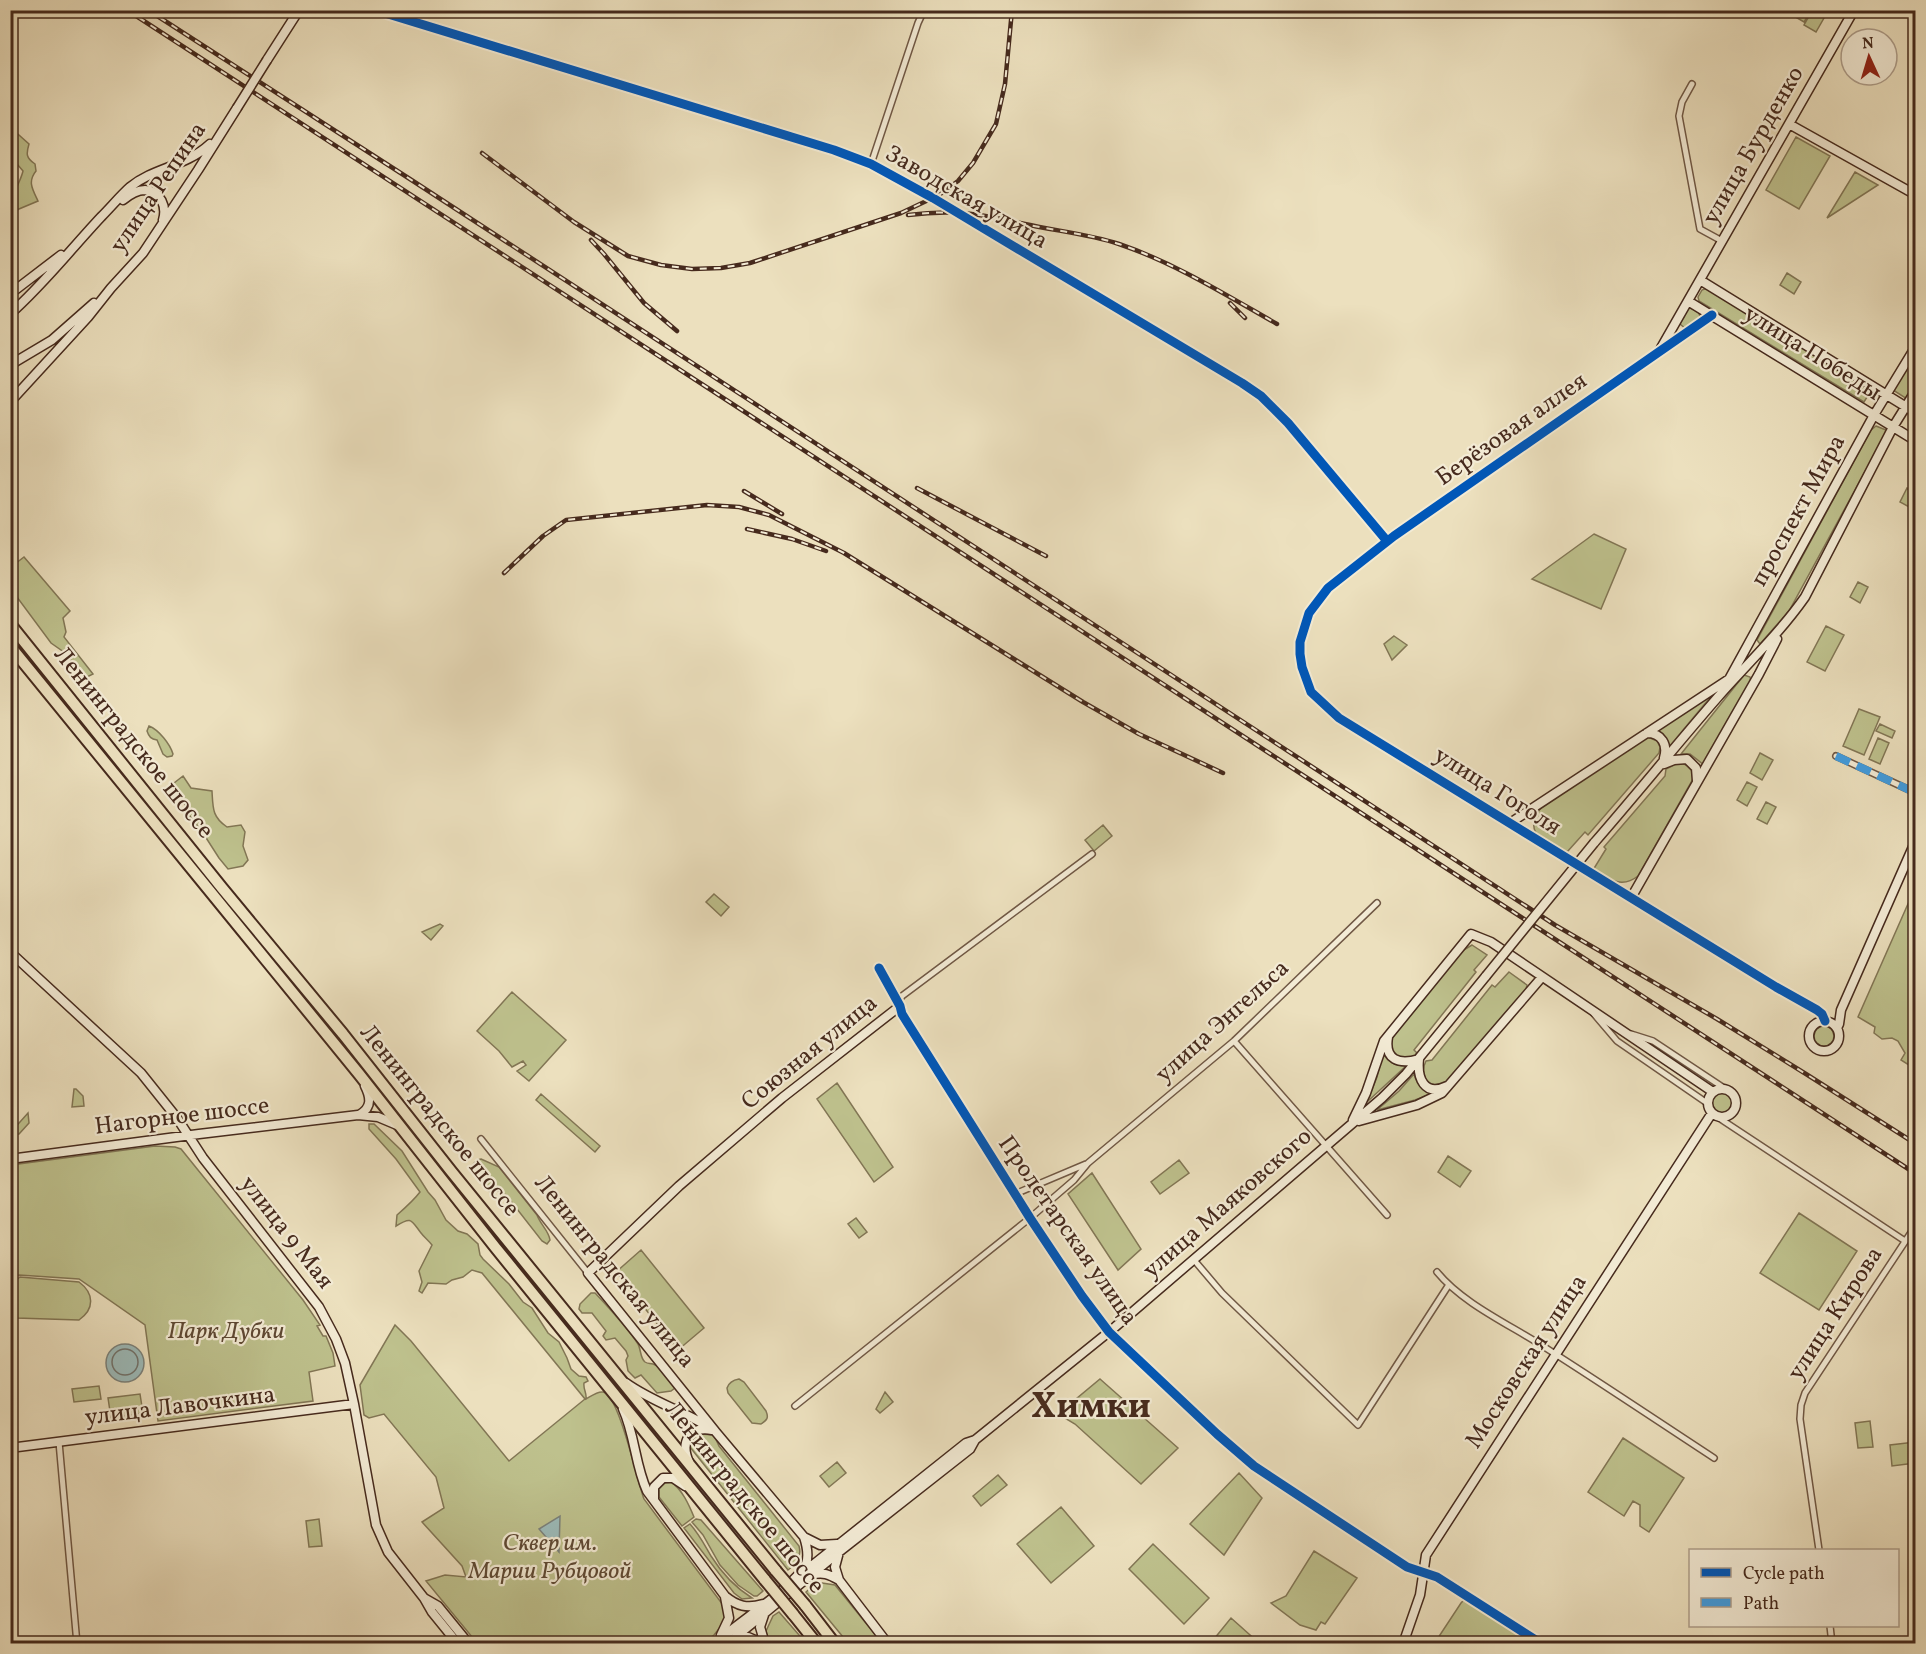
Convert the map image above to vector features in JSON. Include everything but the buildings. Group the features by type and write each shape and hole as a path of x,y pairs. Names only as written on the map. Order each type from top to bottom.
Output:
{"highway":[{"name":"Ленинградское шоссе","path":"10,624 835,1644"},
{"name":"Ленинградское шоссе","path":"10,646 359,1074 817,1644"}],"street":[{"name":"улица Репина","path":"10,402 143,253 299,10"},
{"name":"Заводская улица","path":"375,10 834,150 871,164 1228,373 1261,396 1288,423 1387,541"},
{"path":"871,164 924,10"},
{"name":"улица Бурденко","path":"1688,301 1854,10"},
{"path":"1692,84 1682,102 1679,116 1689,174 1700,229 1722,241"},
{"path":"1789,124 1916,195"},
{"path":"10,314 135,184 195,156 219,135"},
{"path":"105,213 130,195 144,190 149,191 159,196 165,208 158,231"},
{"path":"10,294 80,239"},
{"name":"улица Победы","path":"1700,280 1916,413"},
{"path":"10,365 52,340 111,288"},
{"name":"Берёзовая аллея","path":"1387,541 1659,351 1688,301"},
{"name":"улица Победы","path":"1688,301 1916,441"},
{"path":"1659,351 1712,315"},
{"name":"проспект Мира","path":"1719,696 1874,415 1916,346"},
{"name":"проспект Мира","path":"1486,976 1594,843 1719,696 1782,629 1805,597 1893,427 1916,390"},
{"name":"улица Гоголя","path":"1387,541 1328,588 1312,607 1306,620 1300,642 1302,667 1307,684 1317,700 1339,718 1817,1010 1826,1022"},
{"path":"1631,898 1759,674 1782,629"},
{"path":"1510,823 1729,678"},
{"path":"1646,733 1658,735 1665,744 1665,756 1657,769"},
{"path":"1836,756 1916,793"},
{"path":"1657,769 1674,760 1687,759 1695,765 1697,772 1694,786"},
{"path":"1841,1010 1826,1022 1814,1025 1809,1032 1811,1044 1818,1050 1830,1050 1836,1045 1839,1038 1838,1026 1841,1010 1916,840"},
{"name":"Союзная улица","path":"588,1272 696,1171 782,1098 900,1006 902,996 1092,854"},
{"name":"улица Энгельса","path":"795,1406 1030,1218 1074,1180 1088,1163 1234,1041 1377,903"},
{"path":"1350,1125 1365,1096 1380,1050 1388,1036 1471,934 1491,942 1713,1092"},
{"name":"улица 9 Мая","path":"10,952 129,1061 166,1103 202,1158 320,1307 341,1350 354,1404 376,1526 380,1536 398,1567 458,1644"},
{"name":"Пролетарская улица","path":"879,968 902,1014 1030,1218 1086,1302 1109,1332 1211,1429 1254,1466 1407,1567 1423,1568 1542,1644"},
{"name":"улица Маяковского","path":"766,1607 799,1576 841,1542 966,1443 975,1440 1109,1332 1395,1086 1486,976"},
{"path":"1350,1125 1373,1116 1429,1101 1442,1093 1542,976"},
{"path":"1591,1010 1617,1041 1707,1103 1714,1115 1905,1241"},
{"path":"1826,1022 1838,1026"},
{"path":"1624,1032 1653,1041 1727,1090 1735,1098 1735,1107 1726,1117 1714,1115"},
{"path":"1388,1036 1387,1048 1393,1058 1403,1062 1419,1059 1419,1075 1424,1084 1438,1089 1450,1085"},
{"path":"1234,1041 1387,1215"},
{"path":"358,1116 368,1108 370,1098 359,1074"},
{"path":"1707,1103 1713,1092 1720,1089 1727,1090"},
{"name":"Московская улица","path":"1403,1644 1420,1595 1425,1555 1714,1115"},
{"name":"Нагорное шоссе","path":"10,1159 188,1135 358,1116 378,1117 400,1127"},
{"name":"Ленинградская улица","path":"481,1139 715,1431 804,1537"},
{"name":"улица Энгельса","path":"1015,1194 1088,1163"},
{"name":"улица Кирова","path":"1819,1549 1800,1419 1801,1405 1805,1393 1916,1225"},
{"path":"1194,1260 1222,1293 1358,1425 1448,1286"},
{"path":"1437,1272 1448,1286 1714,1458"},
{"path":"618,1377 645,1396 673,1408 700,1426 715,1431"},
{"path":"673,1408 684,1404 684,1390"},
{"path":"617,1395 630,1428 647,1491 725,1596 741,1607 766,1607"},
{"name":"улица Лавочкина","path":"10,1448 354,1404"},
{"path":"692,1468 685,1444 690,1435 700,1426 700,1412"},
{"name":"улица Маяковского","path":"766,1607 810,1576 970,1449 975,1440"},
{"path":"58,1442 77,1644"},
{"path":"655,1502 654,1487 665,1477 676,1479 696,1493"},
{"path":"804,1537 820,1545 841,1542"},
{"path":"799,1576 808,1558 804,1537"},
{"path":"839,1552 835,1567 839,1580 888,1644"},
{"path":"810,1576 816,1573 827,1574 839,1580"},
{"path":"722,1642 729,1618 725,1596"},
{"name":"улица 9 Мая","path":"423,1598 438,1606 469,1644"},
{"path":"722,1642 766,1607"},
{"path":"764,1644 760,1627 766,1607"},
{"path":"1830,1627 1832,1644"},
{"path":"722,1642 747,1637 764,1644"}],"green space":[{"path":"1788,10 1811,11 1804,22 1787,12"},
{"path":"1812,11 1828,11 1816,32 1804,25"},
{"path":"10,127 29,144 28,156 35,164 36,171 33,175 32,186 38,201 11,215 11,199 15,196 23,171 11,157"},
{"path":"1796,137 1830,156 1799,209 1766,190"},
{"path":"1855,172 1878,185 1827,218"},
{"path":"1787,273 1801,282 1794,294 1780,285"},
{"path":"1707,288 1872,389 1864,402 1699,301 1698,297 1702,290"},
{"path":"1690,308 1698,311 1701,319 1686,329 1680,324 1684,312"},
{"path":"1915,353 1915,385 1907,399 1893,390"},
{"path":"1876,426 1886,430 1885,435 1789,611 1760,644 1757,640 1871,430"},
{"path":"1907,488 1915,492 1915,507 1911,508 1900,502"},
{"path":"1594,534 1626,549 1601,609 1532,579"},
{"path":"24,557 70,611 63,618 66,632 64,637 93,674 87,677 79,675 68,655 51,643 11,589 11,567"},
{"path":"1858,582 1868,587 1860,603 1850,597"},
{"path":"1826,626 1844,635 1825,671 1807,662"},
{"path":"1394,636 1407,645 1392,660 1384,644"},
{"path":"1744,675 1750,677 1751,682 1704,765 1690,754 1681,754"},
{"path":"1713,694 1669,747 1666,738 1651,731"},
{"path":"1859,709 1880,717 1864,755 1843,746"},
{"path":"1880,724 1895,731 1892,738 1876,731"},
{"path":"149,726 164,738 172,750 172,756 167,757 163,754 157,740 152,738 147,731"},
{"path":"1648,737 1657,741 1660,747 1659,753 1588,835 1585,832 1567,852 1536,833 1534,820 1541,808"},
{"path":"1878,738 1889,743 1880,764 1869,759"},
{"path":"1760,753 1773,760 1762,780 1750,773"},
{"path":"1682,763 1690,767 1694,777 1638,876 1621,882 1593,870 1606,849 1604,847 1665,776 1666,769"},
{"path":"183,776 191,788 212,791 214,812 218,820 227,827 241,825 245,832 243,846 248,860 243,866 228,869 189,815 181,795 175,790 174,783"},
{"path":"1747,782 1757,787 1747,806 1737,800"},
{"path":"1766,802 1776,807 1767,824 1757,819"},
{"path":"1103,825 1112,836 1094,851 1085,840"},
{"path":"1915,888 1915,1069 1901,1060 1905,1053 1898,1041 1892,1038 1882,1039 1874,1033 1875,1027 1858,1017"},
{"path":"714,894 729,907 721,916 706,902"},
{"path":"440,924 443,926 431,940 422,932"},
{"path":"1472,945 1487,955 1414,1050 1417,1053 1413,1057 1399,1058 1392,1049 1393,1036 1462,951"},
{"path":"1509,972 1527,985 1526,990 1446,1083 1435,1085 1427,1081 1424,1072 1426,1061 1432,1060 1492,985 1495,987"},
{"path":"512,992 566,1040 529,1081 517,1071 526,1065 523,1061 512,1067 499,1051 477,1031"},
{"path":"1824,1026 1831,1029 1834,1036 1831,1043 1824,1046 1817,1043 1814,1036 1817,1029"},
{"path":"1383,1052 1392,1063 1406,1066 1367,1102 1377,1077"},
{"path":"1414,1074 1422,1087 1436,1092 1377,1110 1399,1091"},
{"path":"837,1083 893,1167 874,1182 817,1099"},
{"path":"74,1089 83,1096 84,1106 72,1107"},
{"path":"1718,1092 1726,1092 1733,1099 1733,1107 1726,1114 1718,1114 1711,1107 1711,1099"},
{"path":"541,1094 600,1146 595,1152 536,1100"},
{"path":"28,1113 29,1123 19,1134 11,1135 11,1132"},
{"name":"Сквер им. Марии Рубцовой","path":"369,1124 374,1124 402,1151 446,1220 478,1244 483,1259 509,1284 523,1302 532,1308 548,1333 559,1342 571,1369 579,1376 586,1377 588,1381 584,1383 586,1399 601,1392 609,1396 621,1422 644,1499 723,1605 726,1620 704,1643 477,1643 426,1581 445,1575 466,1577 462,1566 422,1522 444,1508 436,1477 384,1414 369,1418 364,1415 360,1385 395,1325 411,1341 509,1461 585,1399 482,1273 472,1270 463,1277 446,1284 428,1283 422,1293 419,1291 422,1282 419,1271 432,1245 413,1222 408,1220 396,1226 397,1215 420,1192 396,1159 369,1129"},
{"name":"Парк Дубки","path":"155,1146 181,1149 303,1300 320,1325 317,1326 323,1336 326,1336 333,1353 335,1366 309,1372 313,1401 158,1421 145,1325 79,1279 19,1275 11,1281 11,1165"},
{"path":"1448,1156 1471,1171 1460,1187 1438,1172"},
{"path":"481,1159 499,1167 537,1215 549,1237 547,1244 542,1241 506,1195 499,1191 490,1192 476,1174 471,1172 470,1168"},
{"path":"1179,1160 1189,1173 1160,1194 1151,1182"},
{"path":"1092,1173 1141,1249 1118,1270 1068,1194"},
{"path":"1799,1213 1857,1251 1819,1310 1760,1273"},
{"path":"856,1218 867,1232 859,1238 848,1224"},
{"path":"641,1250 704,1328 678,1350 616,1272"},
{"path":"20,1277 79,1282 90,1296 88,1311 79,1320 16,1318 11,1314 11,1284"},
{"path":"591,1293 595,1293 628,1331 638,1344 643,1360 663,1371 675,1388 671,1391 657,1393 641,1375 635,1378 628,1371 626,1351 615,1338 606,1340 603,1336 606,1331 592,1313 582,1313 579,1309 580,1304"},
{"path":"739,1379 744,1382 766,1411 767,1419 761,1424 752,1423 728,1393 729,1384"},
{"path":"1100,1379 1178,1448 1141,1484 1075,1424 1058,1414"},
{"path":"99,1386 101,1399 74,1402 72,1389"},
{"path":"885,1392 893,1402 880,1413 876,1409"},
{"path":"140,1394 143,1413 111,1418 108,1398"},
{"path":"1870,1421 1873,1447 1858,1448 1855,1423"},
{"path":"700,1434 714,1435 719,1446 799,1546 798,1560 788,1570 690,1447 692,1439"},
{"path":"1623,1438 1684,1478 1649,1532 1640,1526 1640,1505 1633,1501 1624,1516 1588,1492"},
{"path":"1915,1442 1915,1463 1892,1466 1890,1445"},
{"path":"837,1462 846,1473 829,1487 820,1476"},
{"path":"1239,1473 1262,1498 1224,1555 1190,1524"},
{"path":"998,1475 1007,1485 981,1506 973,1496"},
{"path":"671,1482 682,1493 694,1517 682,1526 659,1497 659,1487"},
{"path":"1061,1507 1094,1546 1051,1583 1017,1544"},
{"path":"319,1519 322,1546 309,1547 306,1521"},
{"path":"696,1519 701,1520 763,1591 754,1596 738,1585 720,1565 703,1535 692,1522"},
{"path":"690,1524 724,1574 752,1598 742,1599 734,1593 684,1528"},
{"path":"1153,1544 1209,1598 1184,1624 1129,1569"},
{"path":"1314,1551 1357,1578 1325,1624 1321,1622 1316,1630 1300,1625 1271,1603 1286,1596"},
{"path":"815,1584 835,1585 882,1643 848,1643 806,1592"},
{"path":"1464,1600 1469,1602 1533,1643 1434,1644"},
{"path":"779,1612 806,1643 773,1643 766,1631 773,1616"},
{"path":"1231,1618 1259,1643 1218,1643 1214,1639"}],"water":[{"path":"125,1344 138,1350 144,1363 138,1376 125,1382 112,1376 106,1363 112,1350"},
{"path":"560,1516 559,1552 539,1529"}],"railway":[{"path":"127,10 1916,1174"},
{"path":"148,10 1555,925 1717,1019 1916,1144"},
{"path":"482,153 574,222 628,256 661,265 692,269 721,268 750,263 901,213 939,195 958,181 973,163 996,124 1005,84 1012,10"},
{"path":"908,215 940,212 981,215 1119,244 1180,270 1277,324"},
{"path":"591,240 644,303 677,331"},
{"path":"1230,303 1245,318"},
{"path":"917,488 1046,556"},
{"path":"744,491 782,514"},
{"path":"504,573 543,536 566,520 707,505 739,507 769,515 844,553 1083,702 1139,734 1223,773"},
{"path":"747,529 792,539 826,551"}],"marked path":[{"path":"1836,756 1916,793"}],"cycle path":[{"path":"375,10 834,150 871,164 933,198 1261,396 1288,423 1387,541"},
{"path":"1712,315 1394,536 1328,588 1309,613 1300,642 1302,667 1311,692 1339,718 1817,1010 1825,1021"},
{"path":"879,968 902,1014 1030,1218 1109,1332 1254,1466 1407,1567 1437,1577 1542,1644"}],"district":[{"name":"Химки","path":"1091,1408"}]}
